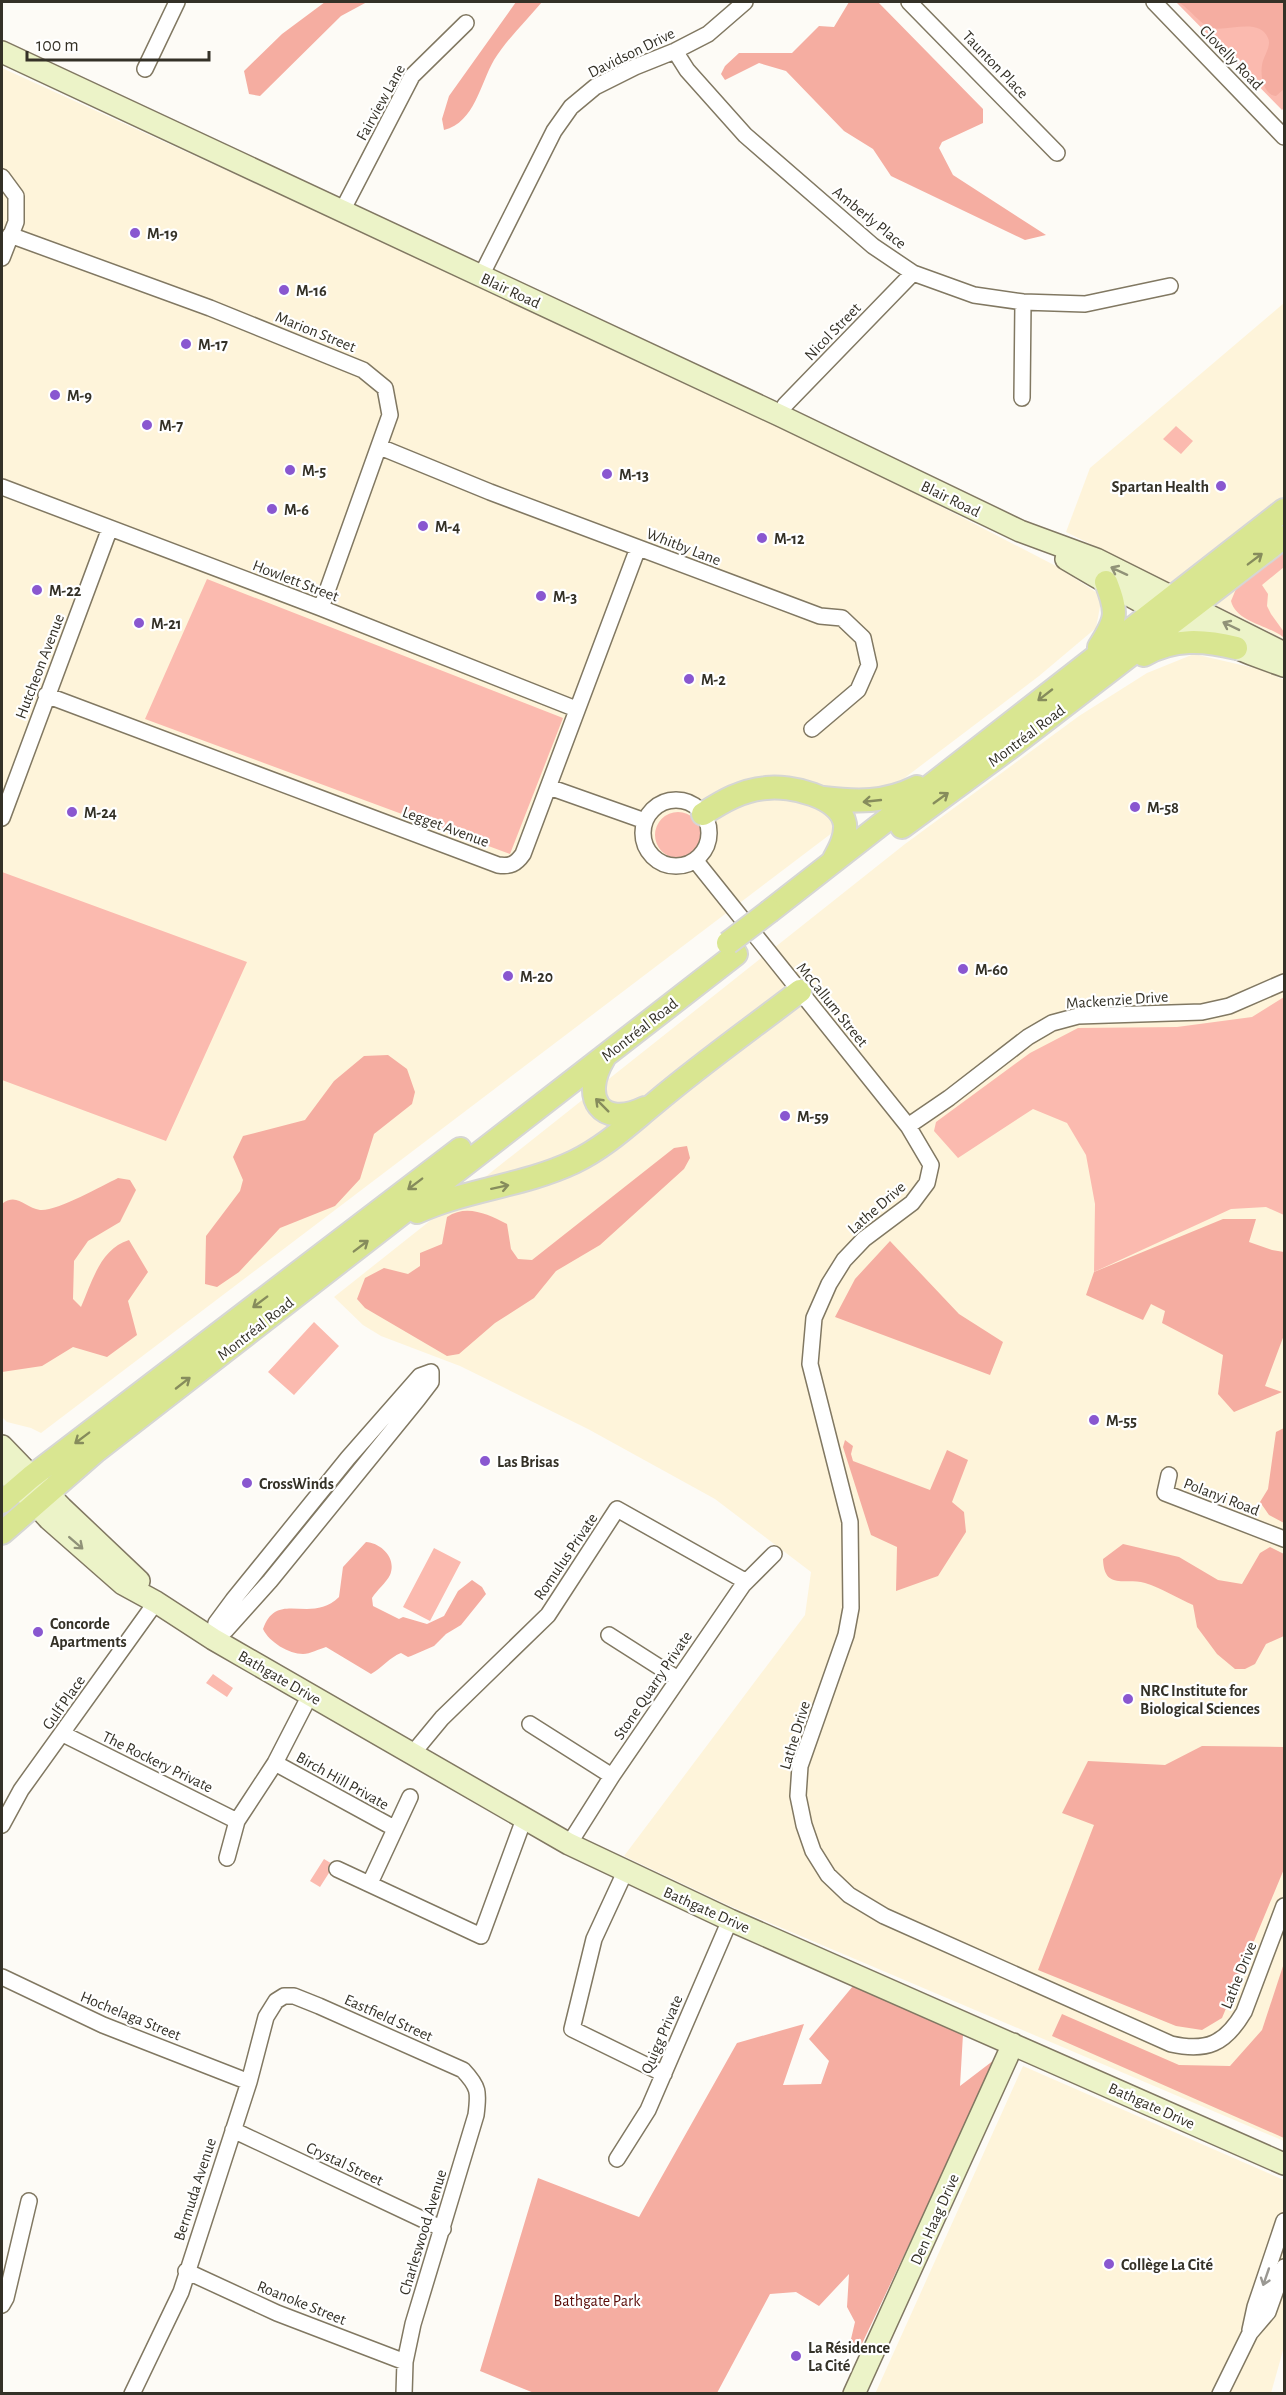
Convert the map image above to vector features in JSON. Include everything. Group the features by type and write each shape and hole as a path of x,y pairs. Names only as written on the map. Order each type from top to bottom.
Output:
{"main road":[{"name":"Montréal Road","path":"773,917 833,861 1284,510"},
{"name":"Montréal Road","path":"2,1533 32,1490 773,917 992,761 1284,537"},
{"path":"1092,659 1111,629 1115,617 1114,605 1106,582"},
{"path":"1095,681 1152,650 1175,643 1203,641 1236,648"},
{"path":"703,814 738,794 767,788 794,789 822,798 861,802 879,800 909,791 946,774"},
{"path":"822,798 838,812 844,824 844,837 833,861"},
{"name":"Montréal Road","path":"2,1502 32,1490 104,1445 606,1054 732,949"},
{"path":"386,1227 442,1202 533,1179 574,1162 618,1135 654,1103 800,991"},
{"path":"606,1054 593,1082 593,1095 601,1106 611,1113 623,1116 654,1103"}],"street":[{"path":"145,69 177,2"},
{"name":"Davidson Drive","path":"481,276 554,131 571,107 594,87 708,34 745,2"},
{"name":"Taunton Place","path":"909,2 1057,153"},
{"name":"Clovelly Road","path":"1154,2 1284,136"},
{"name":"Fairview Lane","path":"342,211 412,76 466,22"},
{"name":"Amberly Place","path":"675,51 687,70 745,135 873,246 913,273 974,296 1023,302 1084,304 1170,286"},
{"name":"Blair Road","path":"2,52 781,416 1020,531 1096,560 1164,603"},
{"path":"2,177 16,196 16,222 2,258"},
{"name":"Marion Street","path":"10,235 210,308 363,370 385,388 390,415 321,608"},
{"name":"Nicol Street","path":"781,416 785,405 913,273"},
{"path":"1022,398 1023,302"},
{"name":"Whitby Lane","path":"380,447 820,616 842,618 863,638 869,665 858,690 812,729"},
{"name":"Howlett Street","path":"2,487 321,608 576,709"},
{"name":"Hutcheon Avenue","path":"2,818 110,528"},
{"name":"Blair Road","path":"1020,531 1106,582 1164,603 1284,653"},
{"name":"Legget Avenue","path":"46,696 508,867 517,862 523,854 638,548"},
{"name":"Blair Road","path":"1185,613 1236,648 1284,666"},
{"path":"549,787 645,821"},
{"path":"669,801 687,802 703,814 709,836 704,851 695,860 683,865 671,866 655,858 644,843 645,821 655,807 669,801"},
{"name":"McCallum Street","path":"695,860 908,1125 929,1157 932,1165 930,1175"},
{"name":"Mackenzie Drive","path":"908,1125 949,1098 1028,1037 1052,1023 1078,1016 1202,1012 1229,1006 1284,982"},
{"name":"Lathe Drive","path":"930,1175 912,1203 864,1239 844,1260 829,1284 813,1325 810,1364 850,1522 851,1608 846,1635 800,1766 798,1796 804,1825 813,1851 828,1875 849,1895 884,1916 1171,2044 1186,2048 1201,2048 1215,2044 1237,2025 1284,1906"},
{"path":"431,1372 431,1382 292,1554 226,1630 213,1639 216,1623 233,1600 348,1458 420,1376 431,1372"},
{"path":"2,1446 32,1490"},
{"path":"2,1468 32,1490"},
{"name":"Polanyi Road","path":"1169,1475 1165,1493 1284,1539"},
{"name":"Bathgate Drive","path":"32,1490 132,1573 156,1602 213,1639 569,1844 730,1920 1284,2164"},
{"name":"Romulus Private","path":"413,1753 442,1718 548,1615 617,1509 745,1581"},
{"name":"Stone Quarry Private","path":"569,1844 612,1776 745,1581 774,1554"},
{"name":"Gulf Place","path":"2,1825 21,1790 156,1602"},
{"path":"609,1635 678,1679"},
{"path":"227,1858 237,1821 275,1763 310,1695"},
{"path":"530,1724 612,1776"},
{"name":"The Rockery Private","path":"63,1734 237,1821"},
{"name":"Birch Hill Private","path":"275,1763 394,1828"},
{"name":"Birch Hill Private","path":"370,1883 410,1797"},
{"path":"337,1869 481,1936 524,1819"},
{"path":"625,1872 594,1939 572,2030 664,2074"},
{"name":"Quigg Private","path":"617,2159 648,2110 730,1920"},
{"name":"Hochelaga Street","path":"2,1977 103,2025 249,2082"},
{"name":"Bermuda Avenue","path":"132,2394 180,2292 249,2082 266,2017 276,2001 284,1996"},
{"name":"Eastfield Street","path":"284,1996 294,1996 320,2006 463,2070 475,2082"},
{"name":"Den Haag Drive","path":"854,2394 1013,2044"},
{"name":"Charleswood Avenue","path":"404,2394 405,2362 413,2324 476,2115 478,2094 475,2082"},
{"name":"Crystal Street","path":"232,2130 443,2229"},
{"path":"2,2305 6,2298 29,2201"},
{"path":"1250,2333 1255,2307 1284,2221"},
{"path":"1220,2394 1250,2333 1268,2312 1284,2267"},
{"name":"Roanoke Street","path":"186,2271 278,2313 405,2362"}],"shaded area":[{"path":"1176,2 1284,2 1284,108 1282,110"},
{"path":"2,68 764,415 1054,565 1102,596 1096,628 1039,676 41,1433 7,1422 2,1417"},
{"path":"1284,303 1284,639 1066,532 1090,468"},
{"path":"1176,426 1193,441 1181,454 1163,439"},
{"path":"1284,552 1284,567 1262,585 1268,594 1267,606 1284,632 1283,637 1239,614 1231,601 1236,589"},
{"path":"207,579 563,718 510,854 145,719"},
{"path":"1194,654 1263,670 1284,680 1284,2141 730,1906 624,1856 805,1615 811,1572 715,1499 588,1429 460,1366 381,1336 363,1325 334,1297 905,844 1079,716 1147,673"},
{"path":"678,812 694,819 701,835 694,851 678,858 662,851 655,835 662,819"},
{"path":"2,872 247,962 166,1141 2,1080"},
{"path":"1284,997 1284,1215 1266,1207 1231,1209 1094,1272 1095,1204 1086,1155 1067,1123 1033,1109 958,1158 934,1131 936,1122 1030,1053 1078,1028 1177,1027 1252,1017"},
{"path":"314,1322 339,1346 294,1395 268,1372"},
{"path":"434,1548 461,1562 430,1621 403,1607"},
{"path":"213,1674 233,1688 227,1697 206,1683"},
{"path":"324,1859 334,1865 320,1887 310,1881"},
{"name":"Collège La Cité","path":"1023,2066 1284,2180 1284,2347 1271,2393 875,2394"}],"green space":[{"path":"325,2 367,2 341,16 260,96 249,94 244,71 282,34"},
{"path":"516,2 542,2 499,52 470,111 454,126 444,130 442,119 449,96"},
{"path":"849,2 878,2 983,109 983,123 942,142 939,148 953,175 1046,235 1025,240 891,176 873,149 844,131 786,71 759,63 725,80 721,74 725,66 739,53 792,53 819,26 834,27"},
{"path":"1178,2 1284,2 1284,89 1276,96 1272,95 1264,84 1262,65 1269,41 1264,32 1250,27 1211,28 1203,24"},
{"path":"388,1055 407,1069 415,1092 412,1104 374,1134 360,1179 335,1206 280,1228 239,1272 217,1287 205,1284 206,1236 240,1191 243,1180 233,1157 243,1136 305,1120 334,1081 364,1056"},
{"path":"687,1146 690,1158 684,1169 600,1245 556,1271 534,1298 495,1323 459,1354 447,1356 365,1308 357,1299 365,1278 384,1268 408,1274 420,1266 420,1253 442,1244 447,1217 462,1211 484,1214 507,1224 511,1249 518,1259 532,1260 674,1148"},
{"path":"118,1178 130,1180 136,1190 120,1222 88,1241 74,1261 73,1299 81,1307 93,1277 104,1259 119,1244 129,1240 148,1272 128,1301 137,1335 107,1357 73,1347 42,1366 2,1372 2,1204 17,1200 35,1209 47,1210 79,1198"},
{"path":"1223,1219 1256,1219 1249,1242 1284,1252 1284,1335 1265,1386 1282,1392 1234,1412 1218,1394 1223,1355 1162,1323 1165,1311 1151,1304 1143,1320 1086,1295 1094,1272"},
{"path":"890,1241 959,1314 1003,1342 990,1375 835,1317 855,1279"},
{"path":"1284,1428 1284,1523 1269,1515 1260,1502 1268,1489 1276,1432"},
{"path":"845,1440 853,1446 851,1454 853,1461 930,1490 947,1450 968,1460 952,1502 964,1512 966,1532 938,1576 896,1591 897,1547 871,1535 843,1447"},
{"path":"366,1542 377,1545 386,1552 392,1569 386,1581 372,1598 373,1606 399,1619 403,1617 427,1624 444,1616 458,1591 472,1580 482,1587 486,1594 461,1625 446,1634 434,1646 408,1657 401,1653 371,1674 326,1647 303,1654 286,1650 275,1643 263,1629 269,1617 277,1611 286,1609 317,1608 328,1605 339,1597 343,1567"},
{"path":"1123,1544 1179,1557 1218,1580 1242,1584 1260,1553 1270,1547 1284,1554 1284,1636 1266,1644 1255,1664 1245,1669 1235,1669 1217,1654 1197,1627 1193,1605 1145,1583 1117,1581 1107,1575 1103,1559"},
{"path":"1202,1746 1284,1747 1284,1869 1222,2018 1202,2030 1176,2026 1038,1970 1094,1825 1062,1813 1088,1761 1165,1765"},
{"path":"1284,1963 1284,2138 1052,2036 1062,2014 1179,2065 1230,2066 1262,2030"},
{"name":"Bathgate Park","path":"853,1986 963,2034 960,2086 998,2057 859,2350 851,2339 855,2322 847,2307 849,2274 819,2306 796,2292 770,2294 717,2393 534,2393 480,2371 538,2178 639,2217 737,2043 804,2024 783,2085 821,2084 829,2061 809,2039"}],"place":[{"name":"M-19","path":"135,233"},
{"name":"M-16","path":"284,290"},
{"name":"M-17","path":"186,344"},
{"name":"M-9","path":"55,395"},
{"name":"M-7","path":"147,425"},
{"name":"M-5","path":"290,470"},
{"name":"M-13","path":"607,474"},
{"name":"Spartan Health","path":"1221,486"},
{"name":"M-6","path":"272,509"},
{"name":"M-4","path":"423,526"},
{"name":"M-12","path":"762,538"},
{"name":"M-22","path":"37,590"},
{"name":"M-3","path":"541,596"},
{"name":"M-21","path":"139,623"},
{"name":"M-2","path":"689,679"},
{"name":"M-58","path":"1135,807"},
{"name":"M-24","path":"72,812"},
{"name":"M-60","path":"963,969"},
{"name":"M-20","path":"508,976"},
{"name":"M-59","path":"785,1116"},
{"name":"M-55","path":"1094,1420"},
{"name":"Las Brisas","path":"485,1461"},
{"name":"CrossWinds","path":"247,1483"},
{"name":"Concorde Apartments","path":"38,1632"},
{"name":"NRC Institute for Biological Sciences","path":"1128,1699"},
{"name":"Collège La Cité","path":"1109,2264"},
{"name":"La Résidence La Cité","path":"796,2356"}]}
